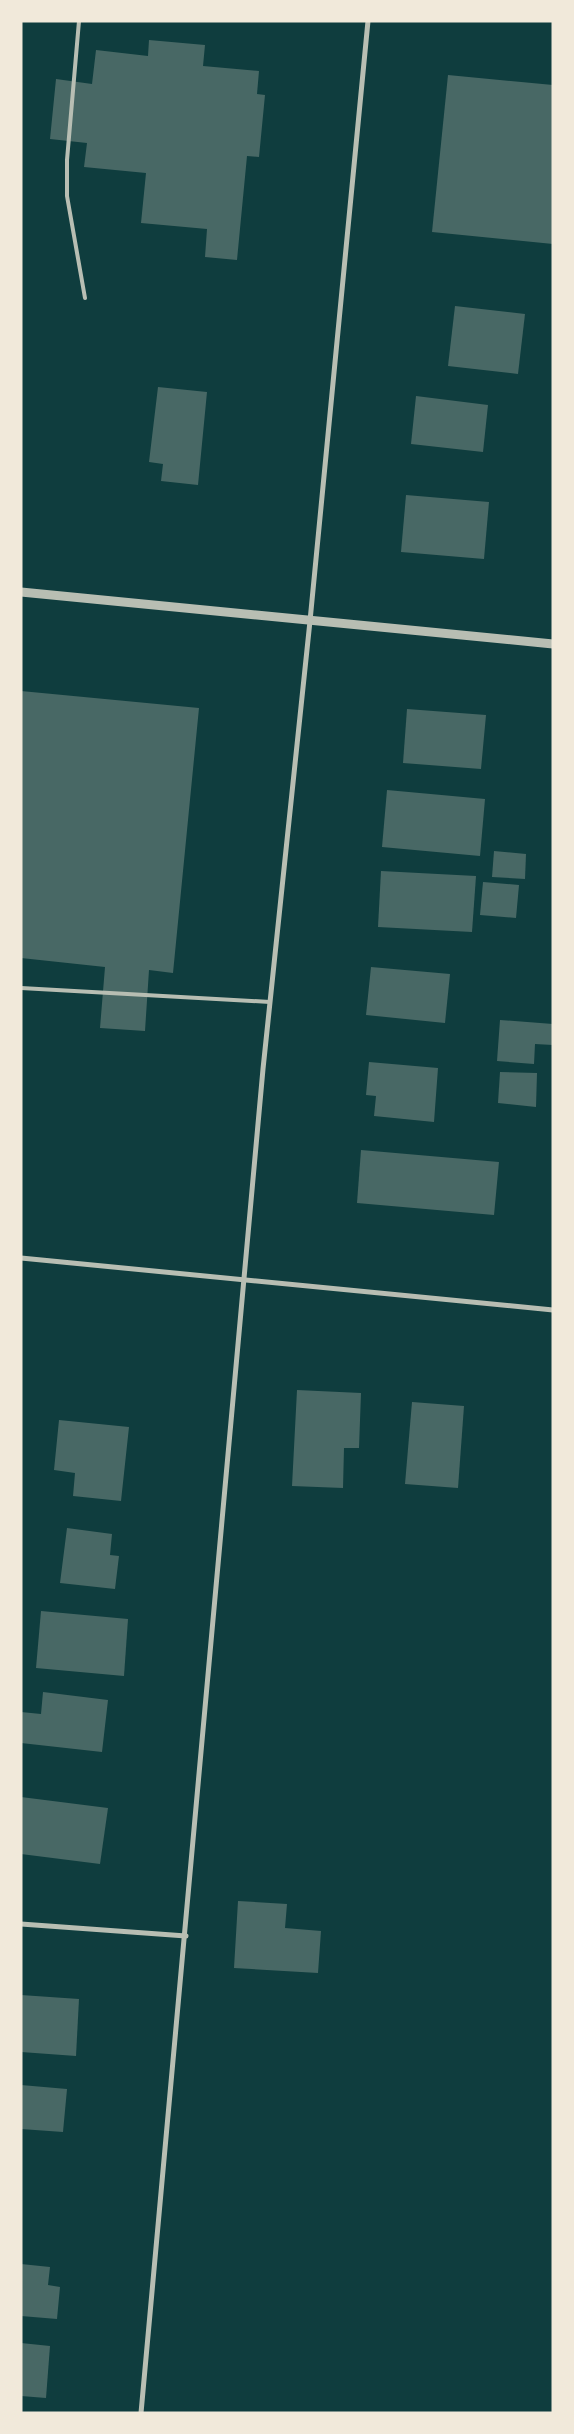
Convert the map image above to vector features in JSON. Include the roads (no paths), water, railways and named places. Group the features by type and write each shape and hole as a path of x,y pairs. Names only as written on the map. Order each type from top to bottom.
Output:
{"street":[{"path":"141,2413 270,1002 310,622 368,21"},
{"path":"21,592 310,622 553,644"},
{"path":"21,1258 553,1310"},
{"path":"21,1924 186,1936"}],"lane":[{"path":"79,21 67,160 67,196 85,298"},
{"path":"21,988 270,1002"}]}
